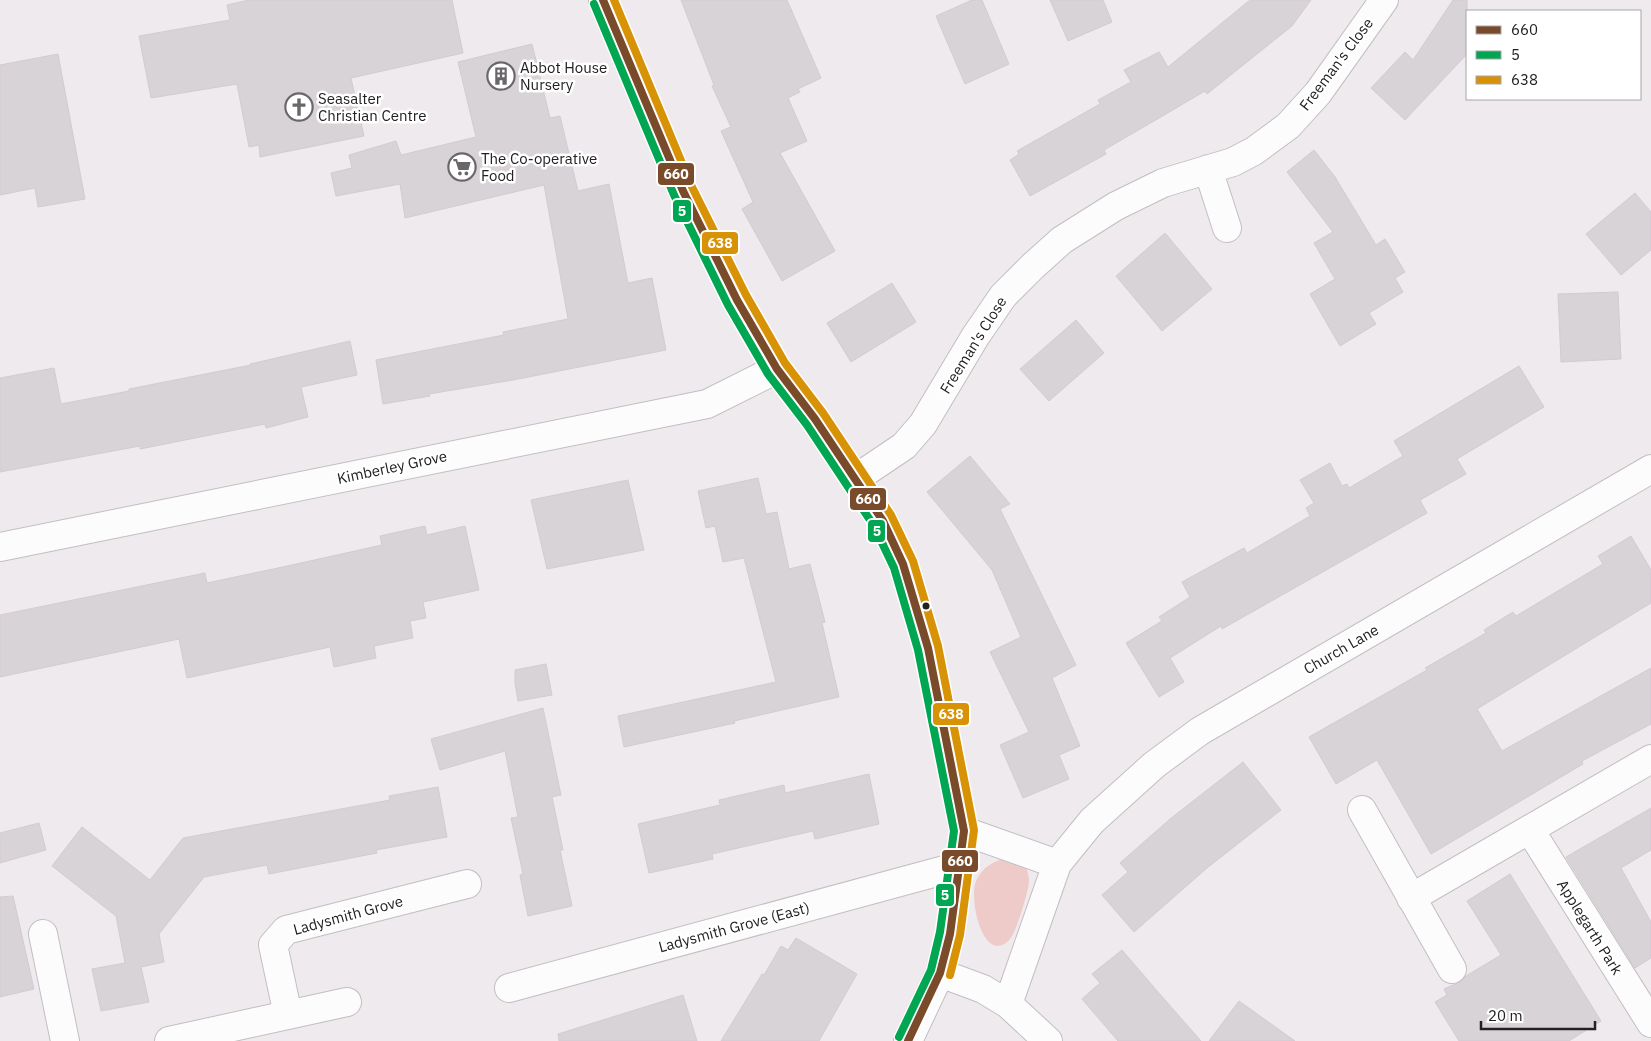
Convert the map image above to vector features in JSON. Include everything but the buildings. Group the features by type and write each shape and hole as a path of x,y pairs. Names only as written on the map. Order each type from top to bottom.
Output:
{"street":[{"path":"603,0 682,191 737,300 777,369 815,419 883,521 903,564 928,648 964,831 950,934 940,972 908,1041"},
{"name":"Freeman's Close","path":"855,479 904,446 923,424 1003,296 1047,253 1062,240 1116,206 1164,183 1233,162 1254,151 1288,126 1318,93 1384,0"},
{"path":"1208,169 1227,228"},
{"name":"Kimberley Grove","path":"0,547 706,404 777,369"},
{"name":"Church Lane","path":"1008,1004 1058,864 1092,821 1154,765 1200,732 1651,469"},
{"path":"1410,898 1651,759"},
{"path":"1362,810 1410,898 1452,969"},
{"name":"Applegarth Park","path":"1530,830 1651,1023"},
{"path":"964,831 1058,864"},
{"name":"Ladysmith Grove (East)","path":"509,988 959,866"},
{"name":"Ladysmith Grove","path":"288,1014 273,945 286,930 468,884"},
{"path":"43,934 65,1041"},
{"path":"940,972 983,989 1008,1004 1048,1041"},
{"path":"169,1041 346,1002"}],"shaded area":[{"path":"1009,857 1026,867 1029,881 1016,929 1006,943 997,946 990,943 980,928 975,907 974,888 982,871 994,862"}],"transit line":[{"name":"660","path":"603,0 683,191 737,300 777,369 815,419 883,521 903,564 928,648 964,831 950,934 940,973 908,1041"},
{"name":"638","path":"614,0 692,187 746,295 785,363 823,413 891,515 913,561 938,646 974,830 960,935 950,975"},
{"name":"5","path":"594,4 674,195 728,305 768,374 807,425 874,526 894,568 918,650 954,831 940,932 931,970 899,1037"}],"place":[{"name":"Abbot House Nursery","path":"501,76"},
{"name":"Seasalter Christian Centre","path":"299,107"},
{"name":"The Co-operative Food","path":"462,167"}]}
